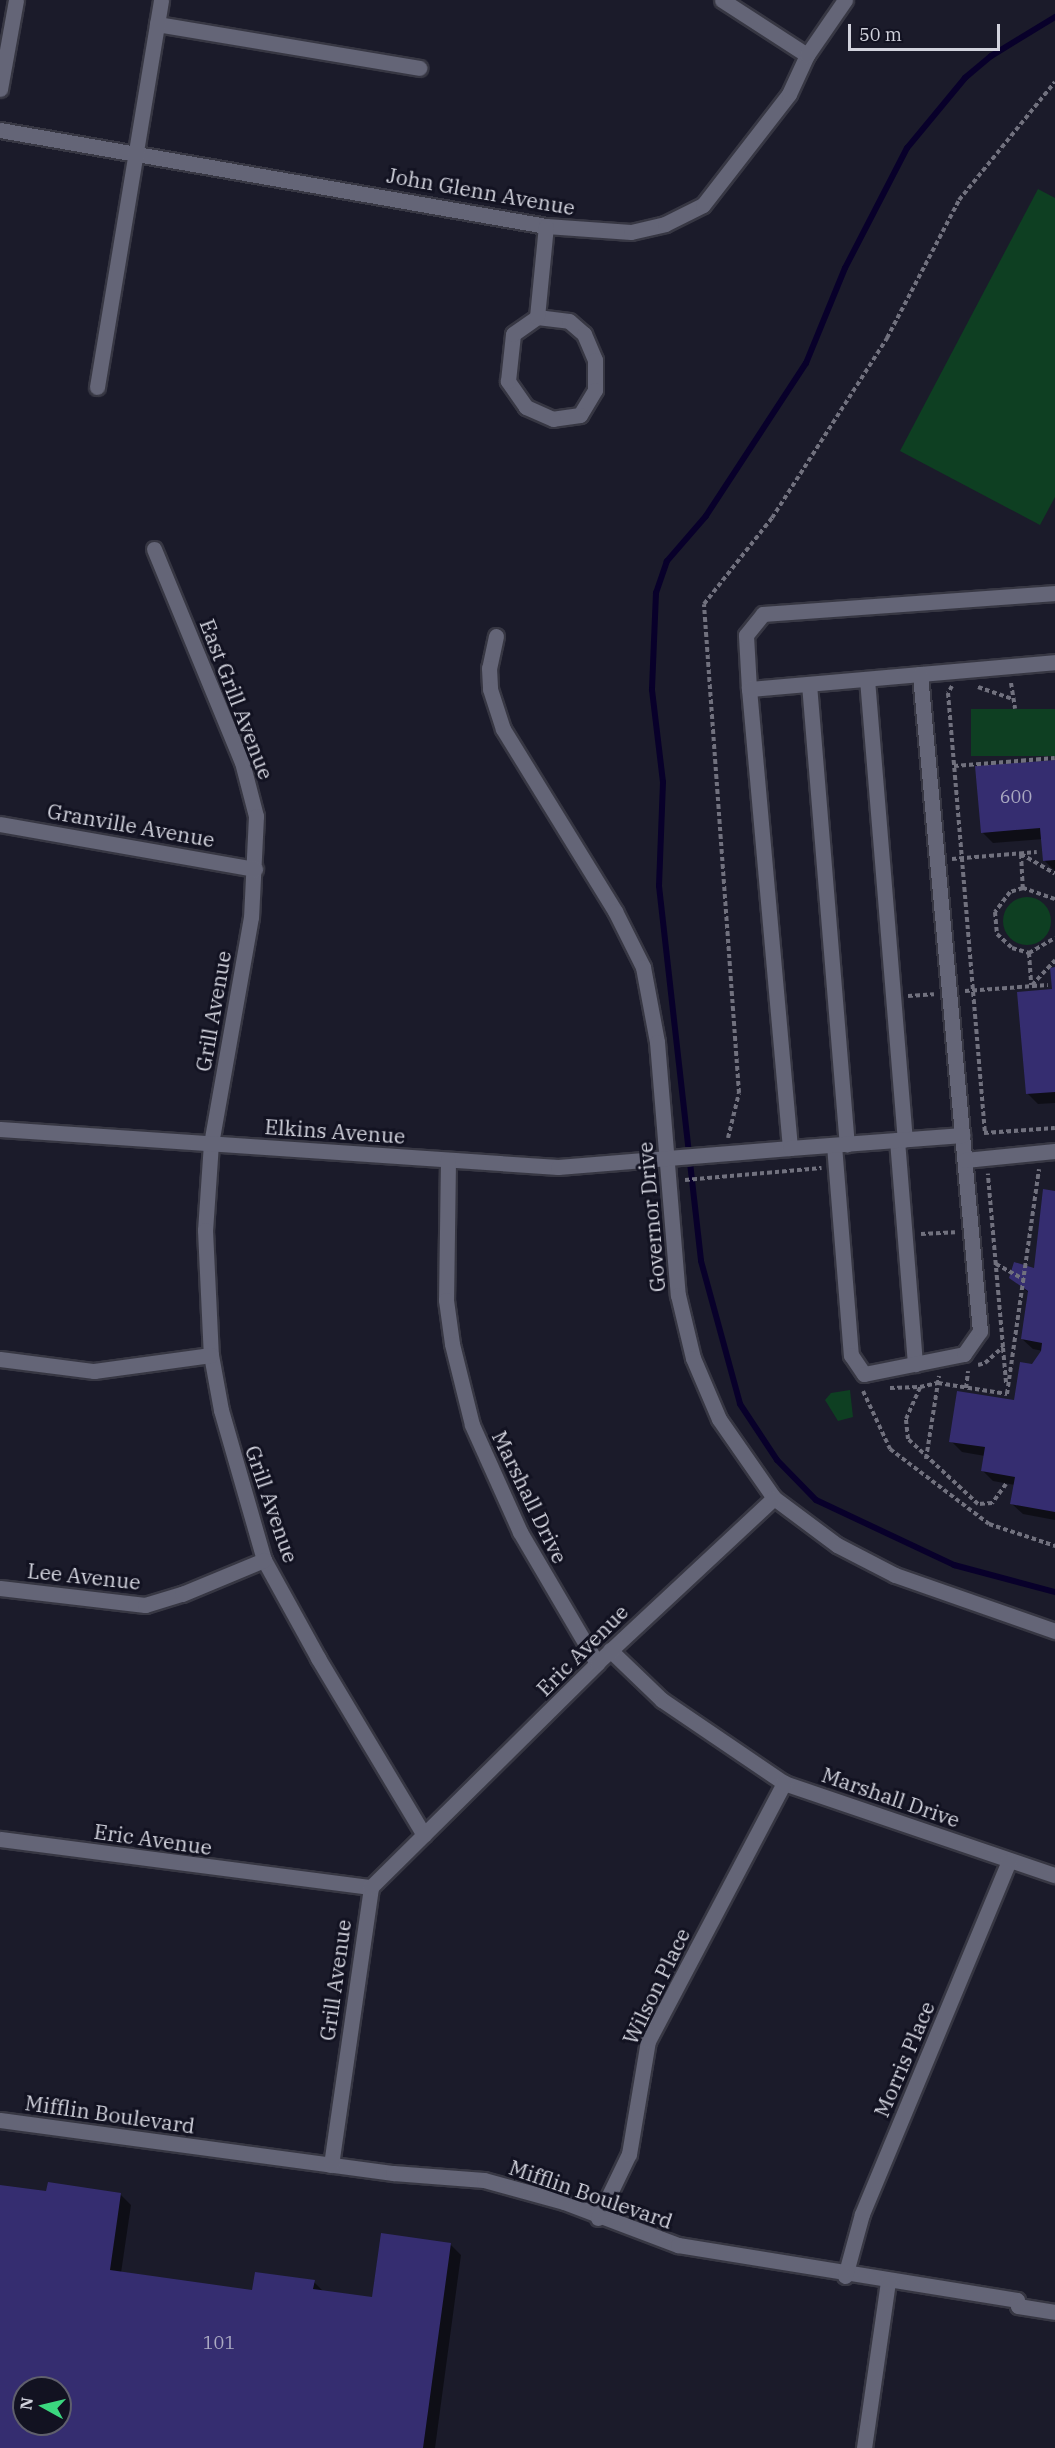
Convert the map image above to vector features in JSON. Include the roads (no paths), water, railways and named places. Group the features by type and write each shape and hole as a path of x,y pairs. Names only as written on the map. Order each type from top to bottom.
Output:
{"street":[{"path":"0,89 16,0"},
{"path":"97,387 161,0"},
{"path":"722,0 807,56"},
{"name":"John Glenn Avenue","path":"0,130 135,151 546,226 631,232 665,224 703,205 789,94 807,56 845,0"},
{"path":"157,24 419,68"},
{"path":"537,317 569,321 584,334 595,360 595,390 580,414 553,419 526,407 508,381 513,334 537,317 546,226"},
{"name":"East Grill Avenue","path":"154,549 251,788 256,816 255,869"},
{"path":"790,1148 746,635 763,614 1055,593"},
{"name":"Governor Drive","path":"496,636 489,668 490,689 503,729 615,911 643,967 657,1042 674,1264 693,1358 719,1419 774,1498 837,1545 876,1567 1055,1631"},
{"path":"749,689 1055,662"},
{"path":"809,684 841,1144 851,1355 864,1374 964,1354 980,1331 920,674"},
{"path":"867,679 893,997 915,1364"},
{"name":"Granville Avenue","path":"0,824 255,869"},
{"name":"Grill Avenue","path":"255,869 251,917 211,1143 205,1230 211,1355 230,1449 264,1560 318,1658 424,1835"},
{"name":"Elkins Avenue","path":"0,1129 558,1167 963,1135"},
{"path":"965,1160 1055,1150"},
{"name":"Marshall Drive","path":"448,1160 446,1300 466,1407 489,1472 519,1532 597,1663"},
{"path":"0,1359 93,1371 211,1355"},
{"name":"Eric Avenue","path":"424,1835 610,1650 774,1498"},
{"name":"Lee Avenue","path":"0,1588 145,1605 182,1594 264,1560"},
{"name":"Marshall Drive","path":"610,1650 662,1700 784,1783 1055,1875"},
{"name":"Wilson Place","path":"598,2218 629,2154 648,2041 784,1783"},
{"path":"371,1887 424,1835"},
{"name":"Eric Avenue","path":"0,1839 371,1887"},
{"name":"Morris Place","path":"845,2276 862,2214 1009,1861"},
{"name":"Grill Avenue","path":"331,2165 371,1887"},
{"name":"Mifflin Boulevard","path":"0,2120 331,2165 484,2180 564,2202 598,2218 678,2246 845,2276 1017,2300 1018,2307 1055,2312"},
{"path":"864,2448 888,2282"}],"waterway":[{"path":"1055,17 991,56 965,78 907,148 845,268 806,363 706,516 667,561 656,593 652,690 663,782 659,886 701,1261 740,1404 777,1460 816,1500 954,1565 1055,1592"}]}
